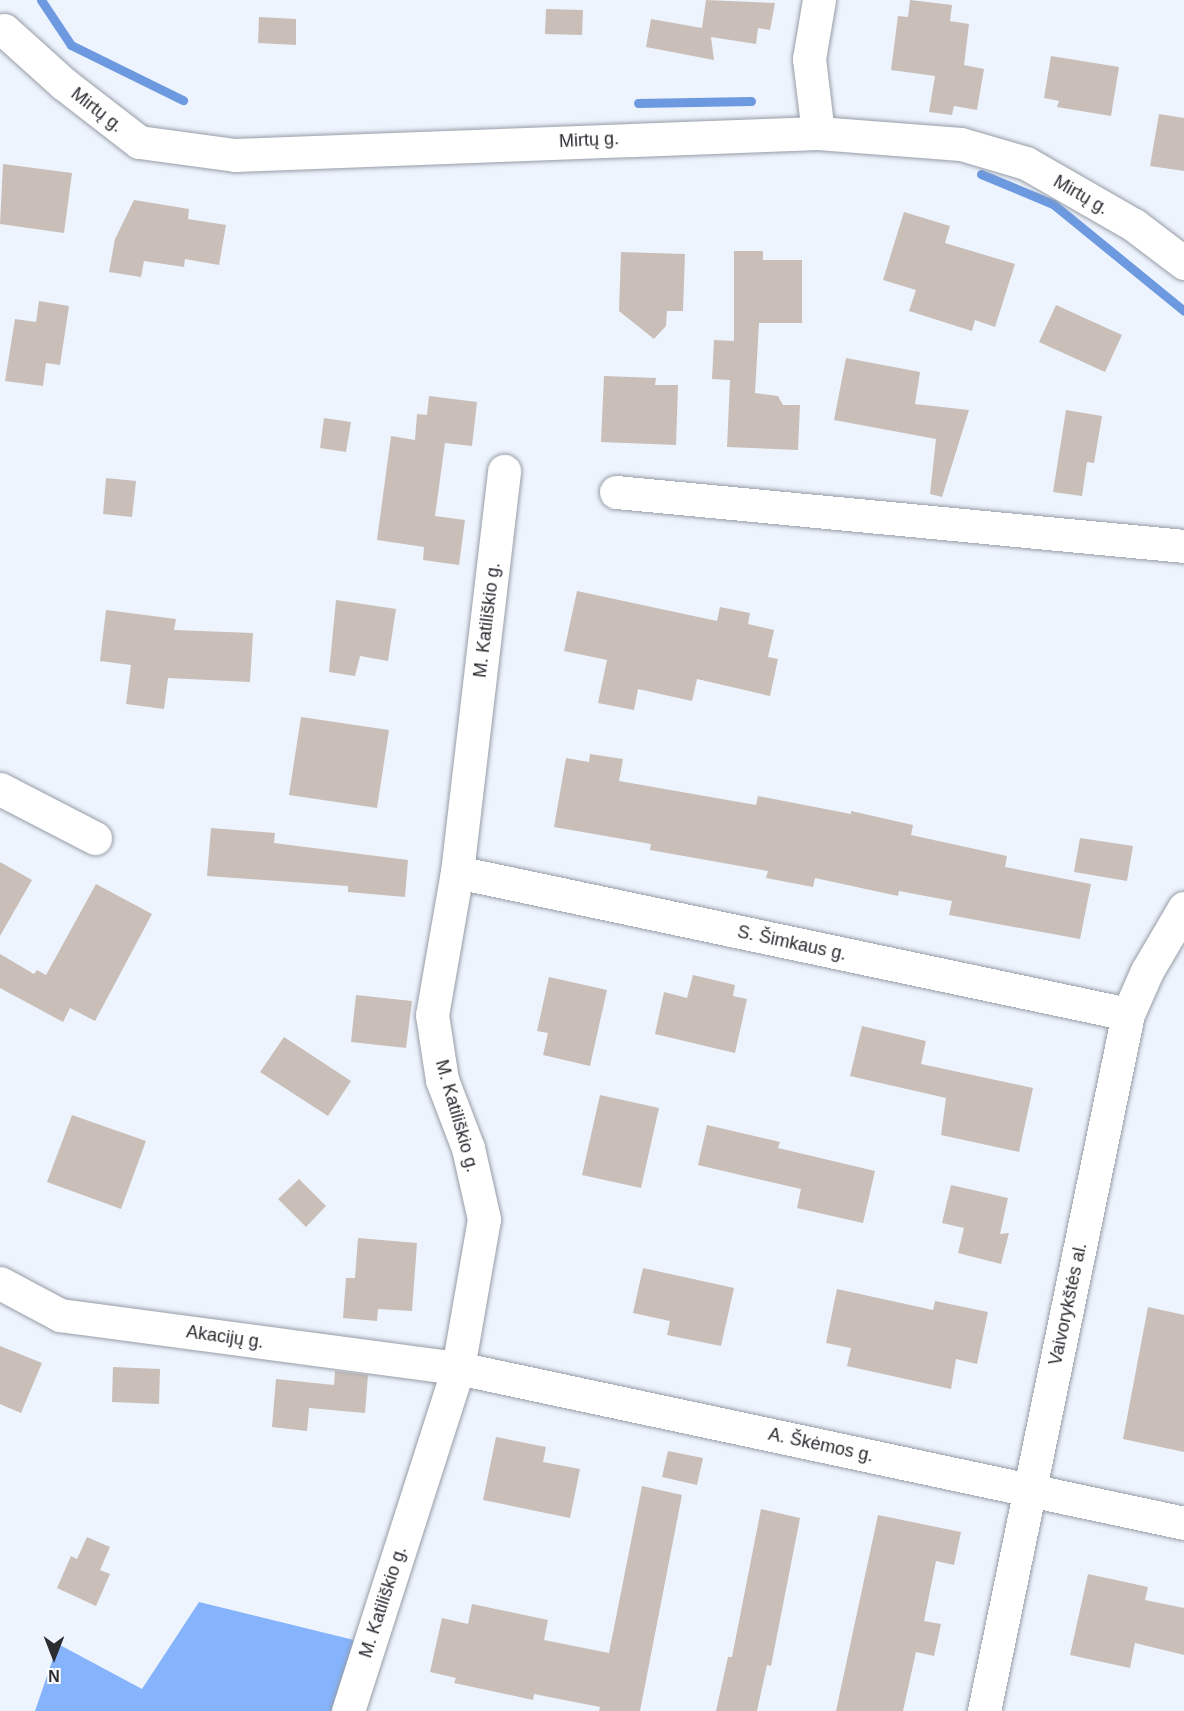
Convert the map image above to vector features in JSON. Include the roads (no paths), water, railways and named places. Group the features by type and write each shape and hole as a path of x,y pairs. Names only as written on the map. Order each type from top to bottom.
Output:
{"street":[{"path":"818,133 809,59 819,0"},
{"name":"Mirtų g.","path":"4,30 64,84 140,142 235,155 818,133 961,144 1026,162 1134,225 1184,262"},
{"name":"M. Katiliškio g.","path":"348,1711 458,1368 484,1219 468,1148 442,1080 432,1016 457,872 504,471"},
{"path":"616,492 1184,546"},
{"path":"0,789 95,838"},
{"name":"S. Šimkaus g.","path":"457,872 1128,1014"},
{"name":"Vaivorykštės al.","path":"984,1711 1128,1014 1147,971 1184,908"},
{"name":"Akacijų g.","path":"0,1283 60,1315 458,1368"},
{"name":"A. Škėmos g.","path":"458,1368 1184,1523"}],"waterway":[{"path":"41,0 71,45 183,100"},
{"path":"638,103 751,101"},
{"path":"981,174 1053,204 1184,311"}]}
